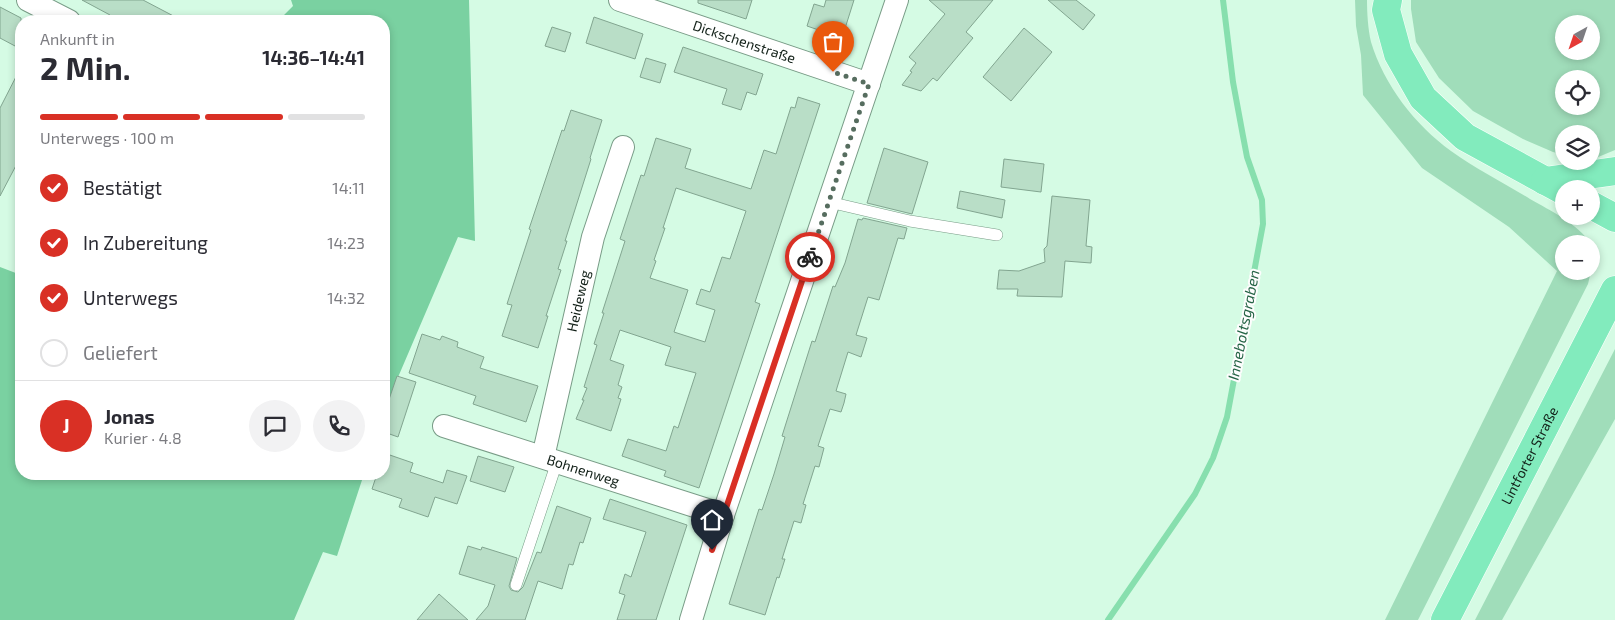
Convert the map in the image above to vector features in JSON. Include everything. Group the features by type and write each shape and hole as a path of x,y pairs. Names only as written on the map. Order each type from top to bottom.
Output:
{"main road":[{"path":"1388,0 1386,10 1398,54 1423,98 1465,136 1554,186 1615,171"},
{"path":"1600,210 1615,218"},
{"name":"Lintforter Straße","path":"1445,620 1615,290"}],"street":[{"path":"28,0 57,15"},
{"name":"Dickschenstraße","path":"620,0 869,84"},
{"path":"690,620 723,515 897,0"},
{"name":"Heideweg","path":"550,459 593,237 622,147"},
{"name":"Bohnenweg","path":"444,426 723,515"}],"lane":[{"path":"829,202 910,221 996,235"},
{"path":"516,585 550,459"}],"green space":[{"path":"291,0 469,0 475,241 458,237 390,396 390,15 284,15 293,6"},
{"path":"1355,0 1367,0 1371,42 1384,74 1402,103 1438,141 1480,170 1555,213 1555,225 1572,225 1583,235 1555,235 1555,269 1509,227 1422,168 1363,95 1361,55 1356,26"},
{"path":"1411,0 1615,0 1615,150 1600,156 1600,125 1555,125 1555,153 1523,139 1473,111 1439,78 1416,42"},
{"path":"0,267 15,273 15,480 362,480 337,556 323,552 294,620 0,620"},
{"path":"1555,275 1555,280 1589,280 1418,620 1385,620"},
{"path":"1615,349 1615,419 1502,620 1475,620"}],"building":[{"path":"82,0 143,0 172,15 110,15"},
{"path":"698,0 752,0 746,19 698,3"},
{"path":"826,0 854,0 842,38 807,26 814,4 824,7"},
{"path":"929,0 993,0 966,32 973,38 937,81 933,78 921,91 902,85 916,63 909,57 945,14"},
{"path":"1048,0 1076,0 1095,15 1083,30"},
{"path":"0,7 15,15 15,46 0,38"},
{"path":"594,17 643,34 635,59 586,43"},
{"path":"552,27 571,33 565,52 545,46"},
{"path":"1024,28 1052,52 1011,101 983,77"},
{"path":"683,47 763,74 756,95 747,92 741,110 722,104 727,89 674,72"},
{"path":"646,58 666,64 660,83 640,77"},
{"path":"15,79 15,167 0,196 0,108"},
{"path":"798,97 820,104 755,302 760,304 699,488 664,476 666,471 622,456 628,439 666,451 674,426 678,428 696,373 665,365 671,347 620,330 610,360 624,365 618,385 622,387 618,398 621,399 611,431 576,419 587,388 584,387 597,345 594,344 604,313 602,313 625,241 620,239 641,175 644,176 656,138 691,149 685,168 751,189 764,150 776,154 791,107 795,108","holes":["676,188 746,211 730,259 722,257 710,292 701,289 696,304 715,310 705,342 674,332 688,290 650,278"]},
{"path":"571,110 602,120 565,241 567,241 558,269 561,270 538,348 502,336 512,305 507,304 531,230 529,229 562,130 564,131"},
{"path":"884,148 928,162 912,214 867,203"},
{"path":"1004,159 1044,164 1041,192 1001,187"},
{"path":"960,191 1005,200 1002,218 957,208"},
{"path":"1052,196 1090,200 1086,246 1092,247 1091,263 1065,261 1062,297 1017,296 1018,289 997,289 999,270 1019,271 1045,262 1044,249 1047,246"},
{"path":"863,218 907,228 904,239 898,238 879,300 868,297 856,335 867,338 861,357 848,352 836,391 846,394 844,403 841,412 830,409 818,446 824,448 819,467 815,466 803,504 806,505 801,523 794,521 782,559 785,559 765,615 729,604 759,509 762,510 774,474 785,437 782,436 812,341 815,342 833,286 835,287 845,263 858,219 862,220"},
{"path":"422,334 440,340 442,336 458,342 457,347 484,357 480,368 538,386 526,422 473,404 476,396 409,373"},
{"path":"397,376 416,382 398,437 390,434 390,396"},
{"path":"390,455 413,463 410,472 443,483 447,470 467,476 457,504 435,497 428,517 399,507 402,499 372,489 375,480 390,480"},
{"path":"478,456 514,467 505,492 470,481"},
{"path":"610,499 687,525 656,620 617,620 625,595 619,593 625,574 631,577 646,532 603,519"},
{"path":"557,506 591,518 583,543 580,542 573,565 569,564 562,589 538,581 525,620 476,620 488,606 495,585 459,574 468,546 481,550 482,547 517,558 509,586 511,590 518,592 523,587 537,552 541,553"},
{"path":"439,594 468,620 417,620"}],"waterway":[{"name":"Inneboltsgraben","path":"1108,620 1195,494 1213,458 1227,417 1263,224 1262,200 1247,157 1233,82 1223,0"}],"way so far":[{"path":"810,257 869,84 833,72"}],"route":[{"path":"712,550 810,257"}]}
